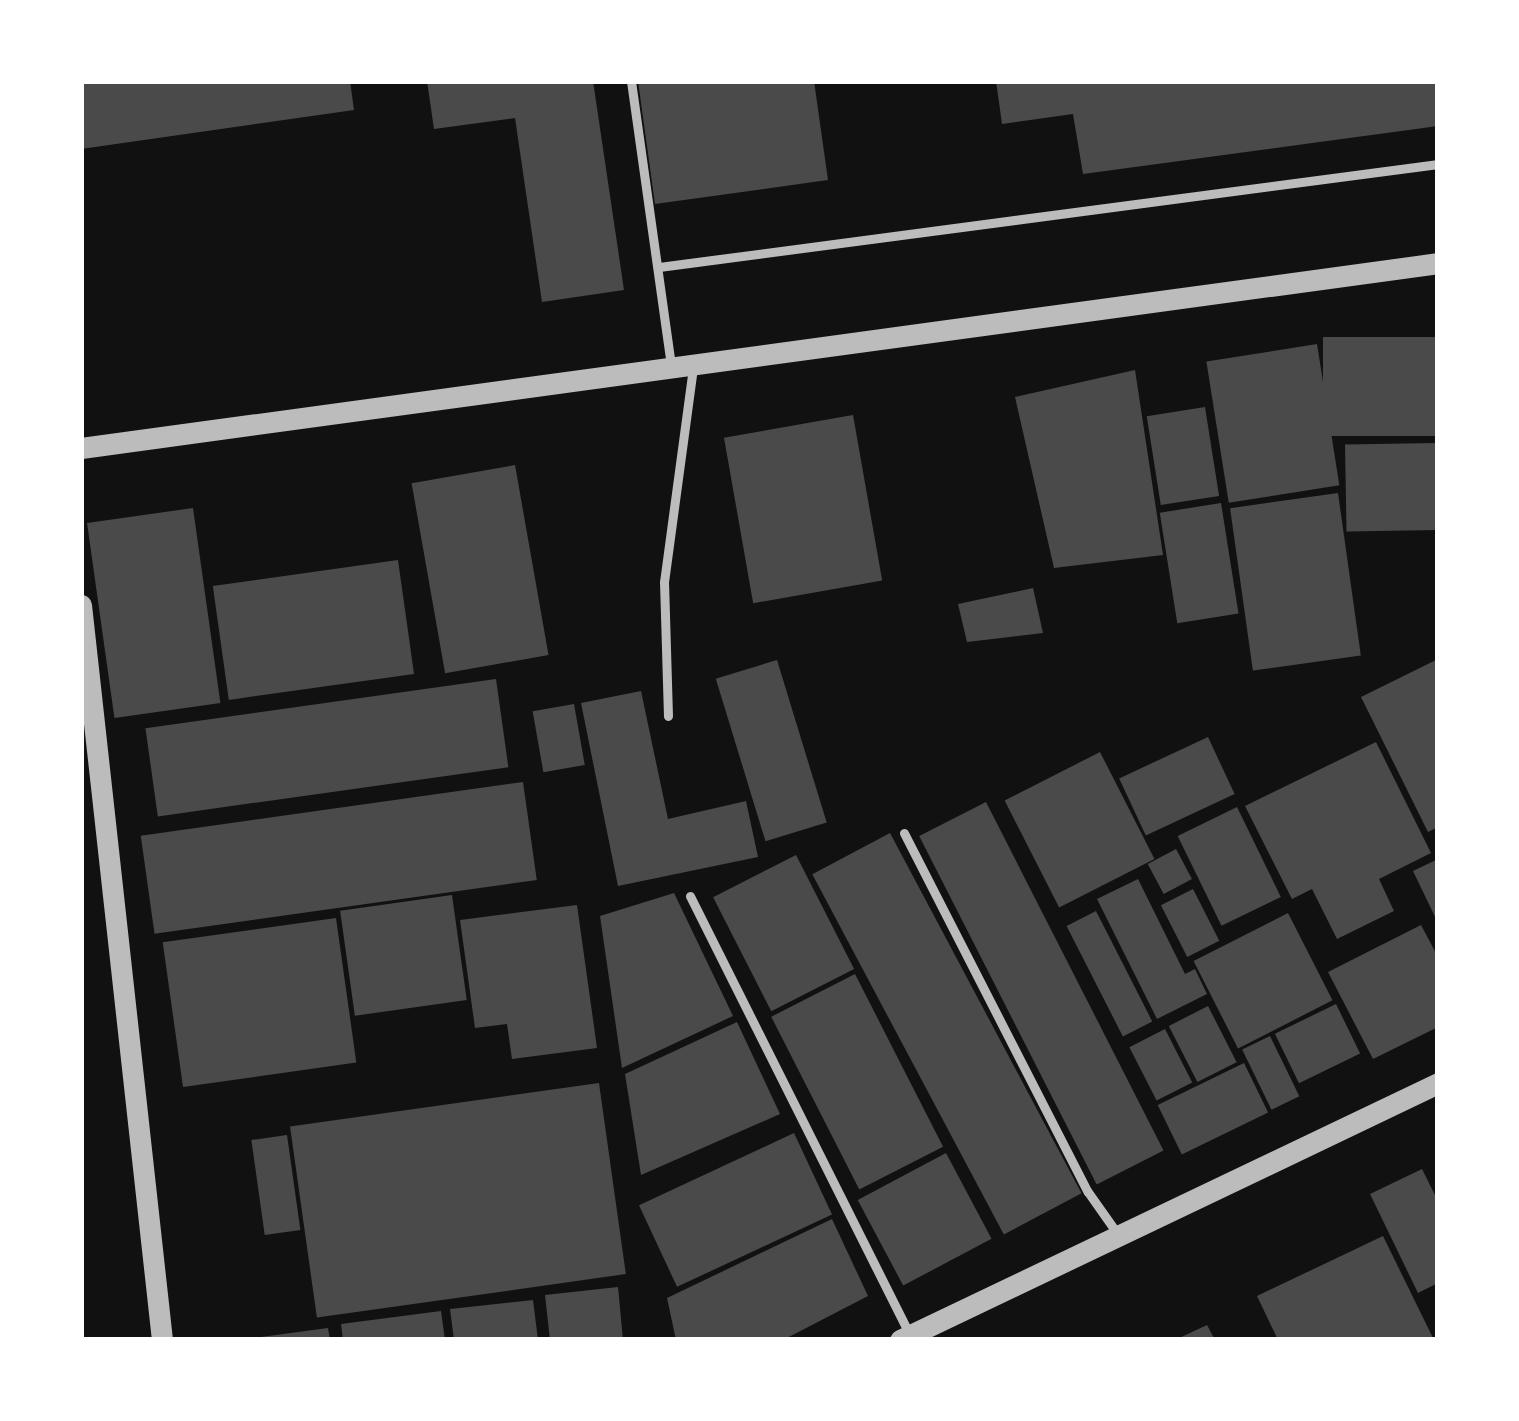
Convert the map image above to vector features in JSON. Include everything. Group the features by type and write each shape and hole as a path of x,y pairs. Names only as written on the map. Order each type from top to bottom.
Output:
{"street":[{"path":"81,448 1438,263"},
{"path":"81,604 162,1340"},
{"path":"905,1338 1438,1083"}],"lane":[{"path":"631,81 659,267 682,368 664,582 668,716"},
{"path":"659,267 1438,164"},
{"path":"904,833 1088,1192 1119,1237"},
{"path":"690,896 905,1338"}],"building":[{"path":"81,81 350,81 354,110 81,149"},
{"path":"427,81 593,81 624,290 542,302 515,118 434,129"},
{"path":"638,81 814,81 828,180 655,204"},
{"path":"996,81 1438,81 1438,126 1083,174 1073,114 1002,124"},
{"path":"1323,337 1438,337 1438,436 1323,436"},
{"path":"1317,344 1339,485 1229,503 1206,362"},
{"path":"1135,370 1163,555 1054,568 1015,397"},
{"path":"1205,407 1219,496 1161,505 1147,416"},
{"path":"853,415 882,580 753,603 724,438"},
{"path":"1437,443 1438,530 1347,532 1345,445"},
{"path":"515,465 549,655 445,673 412,483"},
{"path":"1338,493 1361,655 1253,671 1230,508"},
{"path":"1221,503 1239,614 1177,623 1160,513"},
{"path":"193,508 220,703 114,718 87,523"},
{"path":"398,560 414,674 229,700 213,586"},
{"path":"1033,588 1043,633 967,642 958,604"},
{"path":"1438,659 1438,827 1428,832 1361,697"},
{"path":"777,660 827,823 765,841 716,679"},
{"path":"496,679 508,767 158,816 145,728"},
{"path":"641,691 668,819 746,801 758,857 618,886 581,703"},
{"path":"574,704 585,765 543,772 533,711"},
{"path":"1208,737 1235,794 1146,836 1119,778"},
{"path":"1376,742 1431,853 1379,879 1394,911 1337,939 1312,889 1292,899 1245,806"},
{"path":"1100,752 1154,859 1059,907 1005,801"},
{"path":"523,782 537,880 155,934 141,836"},
{"path":"986,802 1164,1150 1097,1184 919,836"},
{"path":"1237,807 1281,897 1222,926 1178,836"},
{"path":"890,833 1082,1193 1004,1235 812,874"},
{"path":"1176,849 1192,879 1164,894 1148,864"},
{"path":"796,855 854,969 771,1011 713,897"},
{"path":"1438,859 1438,923 1413,871"},
{"path":"1138,879 1185,974 1195,969 1207,994 1157,1019 1097,899"},
{"path":"1193,889 1219,941 1187,957 1161,905"},
{"path":"674,893 733,1016 622,1068 600,916"},
{"path":"452,895 467,1000 355,1016 340,911"},
{"path":"577,905 597,1048 512,1059 507,1024 475,1028 460,920"},
{"path":"1096,911 1152,1021 1123,1036 1067,926"},
{"path":"1288,913 1332,1000 1238,1048 1194,961"},
{"path":"336,918 356,1063 183,1087 163,942"},
{"path":"1421,925 1438,957 1438,1027 1373,1059 1328,972"},
{"path":"855,974 943,1147 859,1190 771,1017"},
{"path":"1336,1004 1360,1053 1299,1083 1275,1034"},
{"path":"1208,1006 1237,1062 1197,1082 1169,1026"},
{"path":"737,1022 780,1114 641,1175 625,1074"},
{"path":"1165,1029 1192,1082 1157,1101 1129,1047"},
{"path":"1270,1036 1299,1096 1272,1110 1242,1050"},
{"path":"1244,1063 1268,1112 1182,1155 1158,1105"},
{"path":"599,1083 626,1274 317,1318 290,1126"},
{"path":"794,1133 832,1215 677,1287 639,1205"},
{"path":"287,1135 300,1230 265,1235 251,1140"},
{"path":"946,1153 992,1239 903,1286 858,1200"},
{"path":"1422,1169 1438,1201 1438,1283 1418,1293 1370,1194"},
{"path":"832,1219 868,1296 783,1340 676,1340 667,1298"},
{"path":"1383,1236 1434,1340 1278,1340 1257,1296"},
{"path":"618,1287 623,1340 550,1340 545,1295"},
{"path":"533,1300 538,1340 454,1340 450,1309"},
{"path":"441,1311 445,1340 343,1340 341,1324"},
{"path":"1207,1325 1215,1340 1175,1340"},
{"path":"328,1328 330,1340 261,1337"}]}
